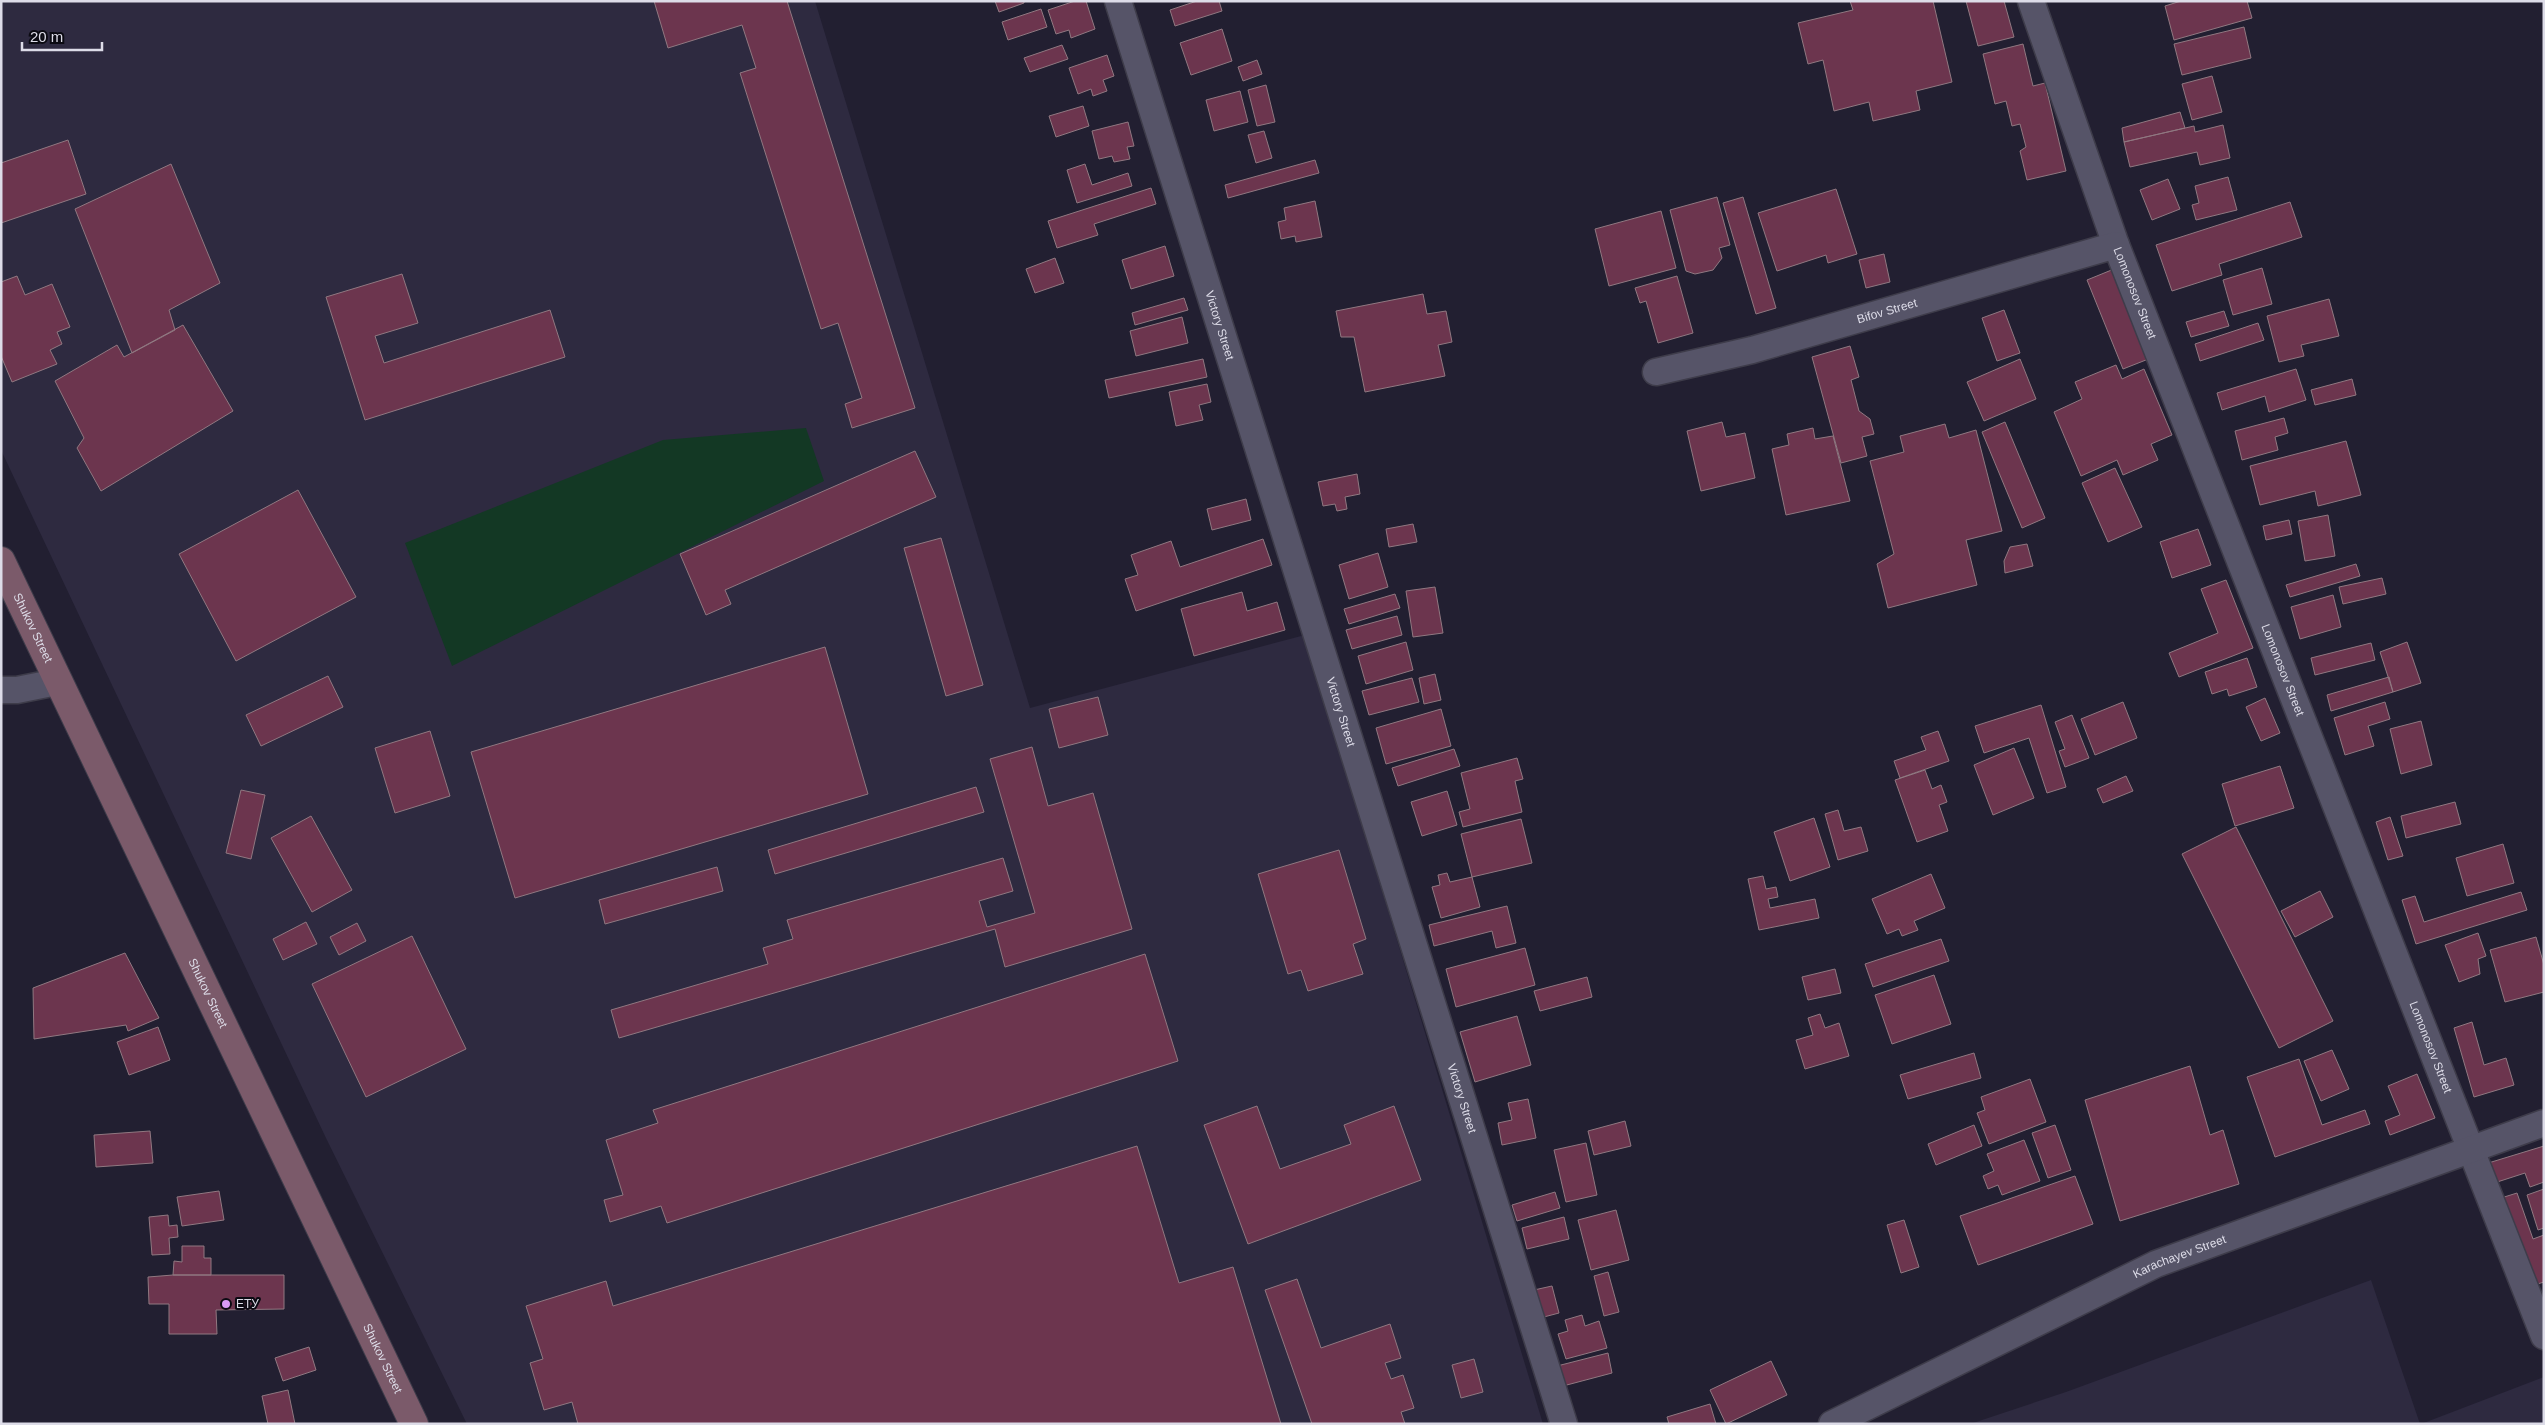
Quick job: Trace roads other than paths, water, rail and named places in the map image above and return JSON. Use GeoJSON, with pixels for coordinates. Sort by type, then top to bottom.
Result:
{"type":"FeatureCollection","features":[{"type":"Feature","properties":{"kind":"main road","name":"Shukov Street"},"geometry":{"type":"LineString","coordinates":[[1,561],[414,1424]]}},
{"type":"Feature","properties":{"kind":"street","name":"Victory Street"},"geometry":{"type":"LineString","coordinates":[[1118,1],[1564,1424]]}},
{"type":"Feature","properties":{"kind":"street","name":"Lomonosov Street"},"geometry":{"type":"LineString","coordinates":[[2031,1],[2116,245],[2469,1151],[2544,1336]]}},
{"type":"Feature","properties":{"kind":"street","name":"Bifov Street"},"geometry":{"type":"LineString","coordinates":[[1656,372],[1752,350],[2116,245]]}},
{"type":"Feature","properties":{"kind":"street"},"geometry":{"type":"LineString","coordinates":[[1,690],[17,690],[58,682]]}},
{"type":"Feature","properties":{"kind":"street","name":"Karachayev Street"},"geometry":{"type":"LineString","coordinates":[[1832,1424],[2156,1264],[2544,1123]]}},
{"type":"Feature","properties":{"kind":"place","name":"ЕТУ"},"geometry":{"type":"Point","coordinates":[226,1304]}}]}
